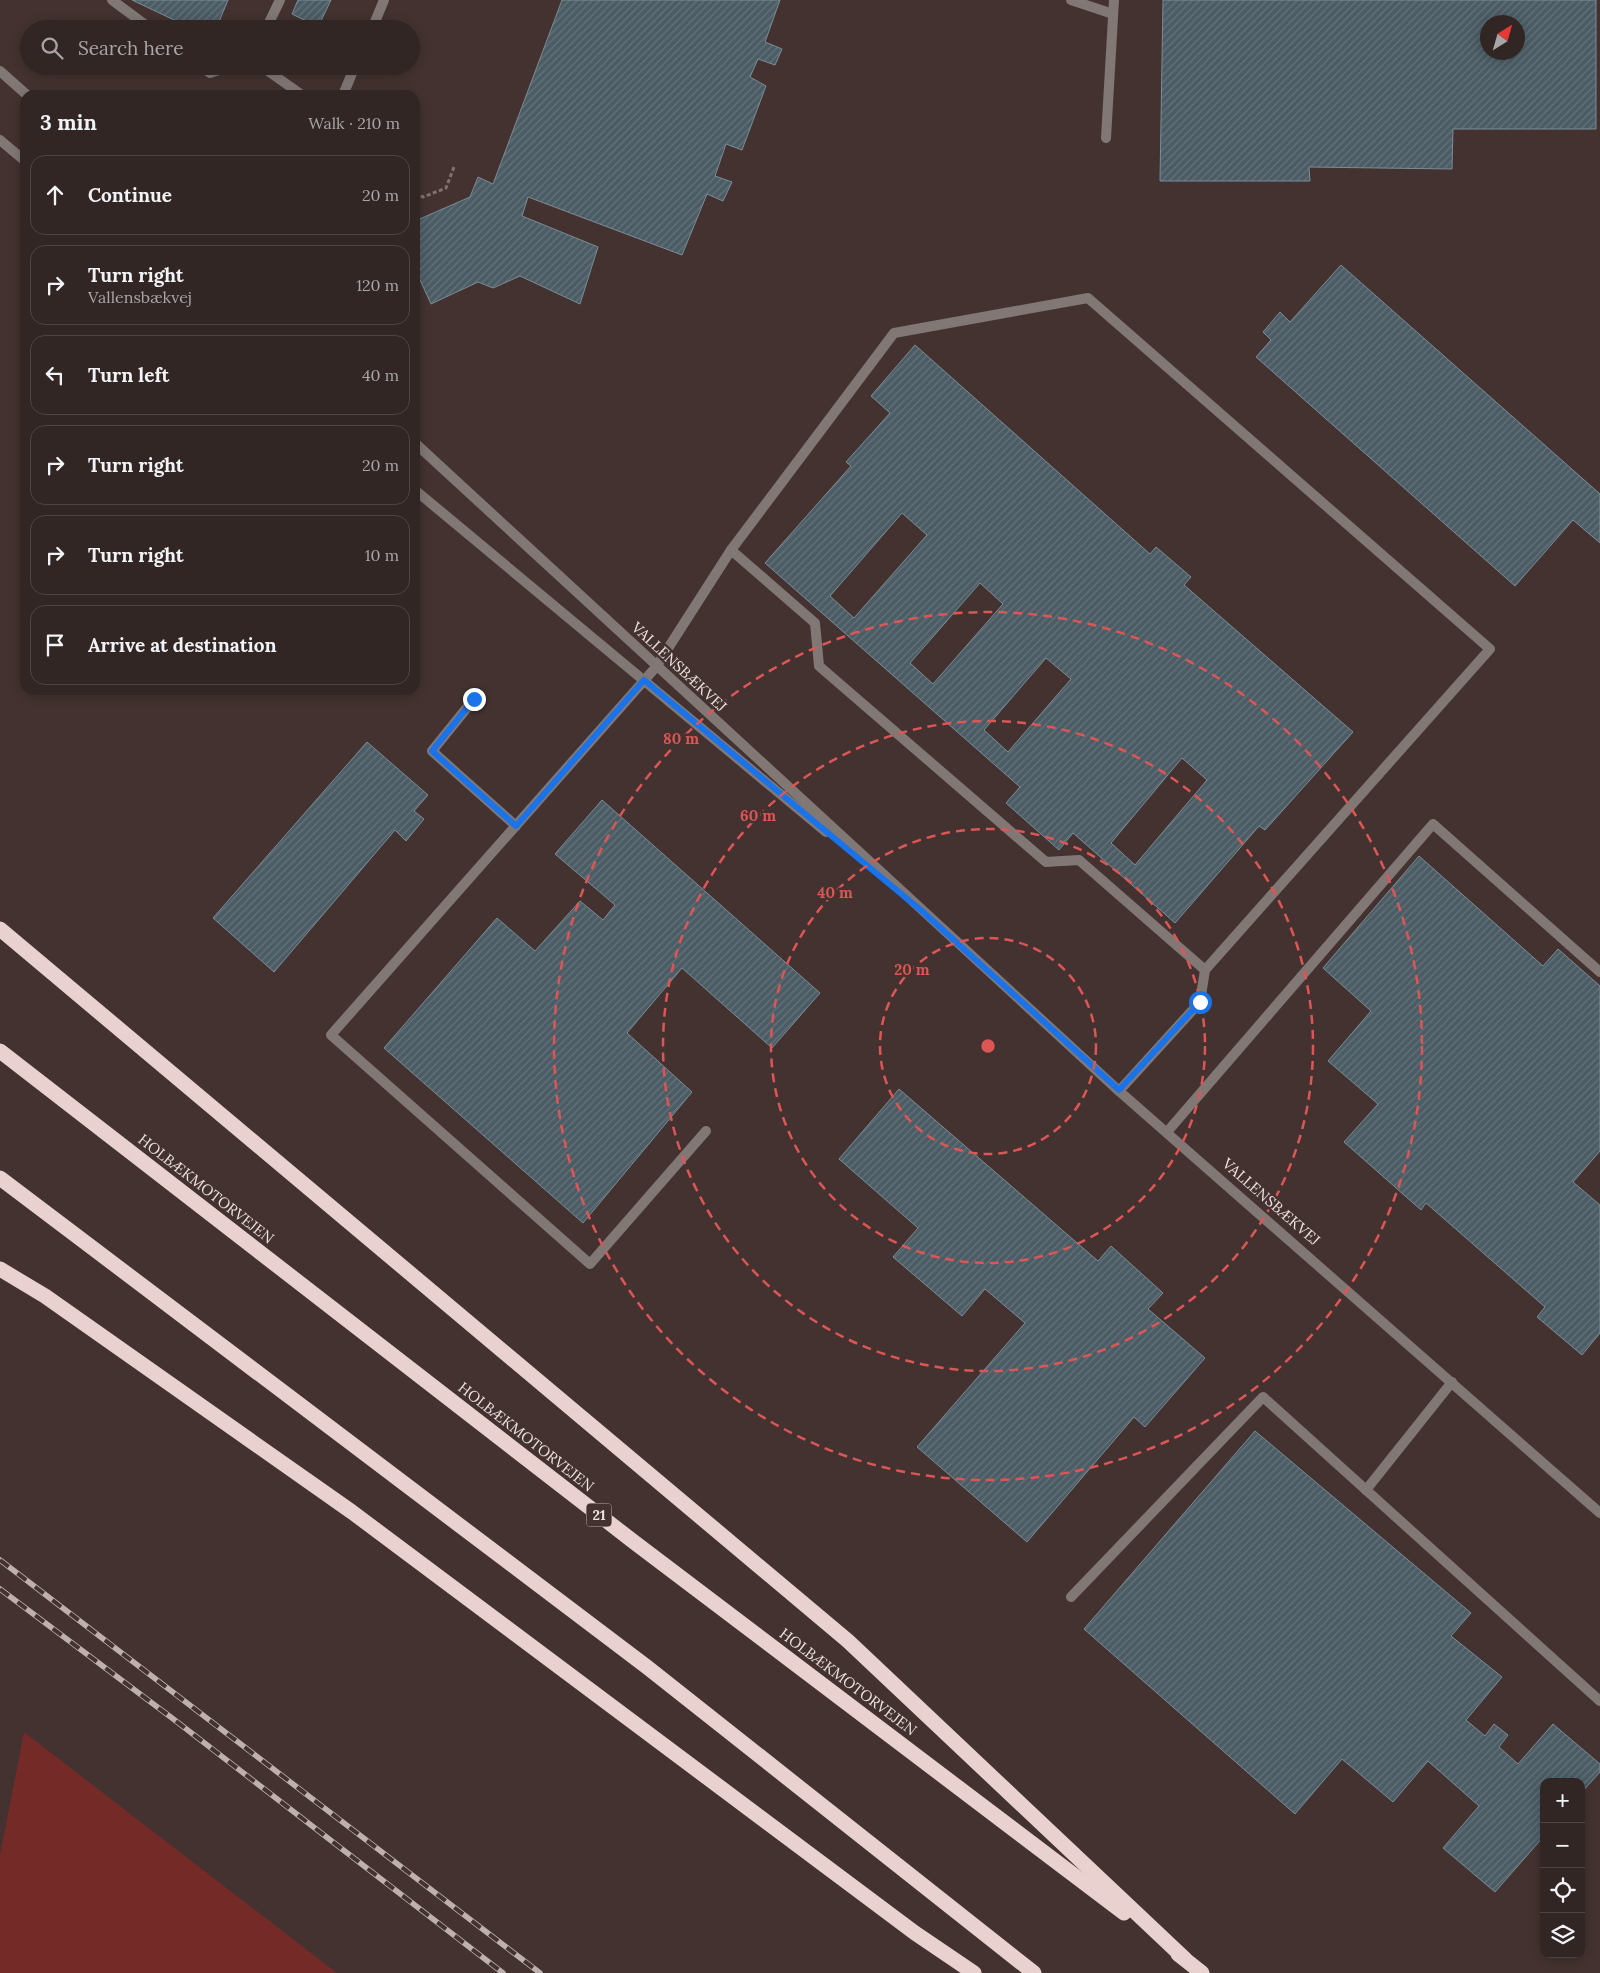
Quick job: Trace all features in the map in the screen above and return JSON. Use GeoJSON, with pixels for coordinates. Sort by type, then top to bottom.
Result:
{"type":"FeatureCollection","features":[{"type":"Feature","properties":{"kind":"highway"},"geometry":{"type":"LineString","coordinates":[[0,929],[848,1642],[1185,1959]]}},
{"type":"Feature","properties":{"kind":"highway","name":"HOLBÆKMOTORVEJEN"},"geometry":{"type":"LineString","coordinates":[[0,1051],[634,1542],[1202,1973]]}},
{"type":"Feature","properties":{"kind":"highway"},"geometry":{"type":"LineString","coordinates":[[0,1178],[647,1667],[1034,1973]]}},
{"type":"Feature","properties":{"kind":"highway"},"geometry":{"type":"LineString","coordinates":[[0,1269],[45,1296],[352,1512],[915,1933],[974,1973]]}},
{"type":"Feature","properties":{"kind":"street"},"geometry":{"type":"LineString","coordinates":[[112,0],[139,20]]}},
{"type":"Feature","properties":{"kind":"street"},"geometry":{"type":"LineString","coordinates":[[270,20],[280,0]]}},
{"type":"Feature","properties":{"kind":"street"},"geometry":{"type":"LineString","coordinates":[[376,20],[384,0]]}},
{"type":"Feature","properties":{"kind":"street"},"geometry":{"type":"LineString","coordinates":[[1071,0],[1113,14]]}},
{"type":"Feature","properties":{"kind":"street"},"geometry":{"type":"LineString","coordinates":[[1106,138],[1114,0]]}},
{"type":"Feature","properties":{"kind":"street"},"geometry":{"type":"LineString","coordinates":[[0,71],[21,90]]}},
{"type":"Feature","properties":{"kind":"street"},"geometry":{"type":"LineString","coordinates":[[274,75],[295,90]]}},
{"type":"Feature","properties":{"kind":"street"},"geometry":{"type":"LineString","coordinates":[[345,90],[351,75]]}},
{"type":"Feature","properties":{"kind":"street"},"geometry":{"type":"LineString","coordinates":[[0,140],[20,157]]}},
{"type":"Feature","properties":{"kind":"street"},"geometry":{"type":"LineString","coordinates":[[706,1131],[590,1264],[331,1035],[656,667],[731,550],[894,333],[1088,298],[1490,649],[1205,970],[1200,1002],[1119,1090]]}},
{"type":"Feature","properties":{"kind":"street","name":"VALLENSBÆKVEJ"},"geometry":{"type":"LineString","coordinates":[[420,449],[1119,1090],[1600,1513]]}},
{"type":"Feature","properties":{"kind":"street","name":"VALLENSBÆKVEJ"},"geometry":{"type":"LineString","coordinates":[[420,494],[923,912]]}},
{"type":"Feature","properties":{"kind":"street"},"geometry":{"type":"LineString","coordinates":[[731,550],[815,623],[819,666],[1046,862],[1079,860],[1205,970]]}},
{"type":"Feature","properties":{"kind":"street"},"geometry":{"type":"LineString","coordinates":[[474,699],[432,751],[516,826]]}},
{"type":"Feature","properties":{"kind":"street"},"geometry":{"type":"LineString","coordinates":[[1167,1132],[1433,824],[1600,972]]}},
{"type":"Feature","properties":{"kind":"street"},"geometry":{"type":"LineString","coordinates":[[1366,1490],[1452,1382]]}},
{"type":"Feature","properties":{"kind":"street"},"geometry":{"type":"LineString","coordinates":[[1071,1597],[1263,1396],[1600,1702]]}},
{"type":"Feature","properties":{"kind":"path"},"geometry":{"type":"LineString","coordinates":[[420,196],[422,197],[446,188],[454,167]]}},
{"type":"Feature","properties":{"kind":"shaded area"},"geometry":{"type":"Polygon","coordinates":[[[24,1732],[337,1973],[0,1973],[0,1855],[24,1732]]]}},
{"type":"Feature","properties":{"kind":"building"},"geometry":{"type":"Polygon","coordinates":[[[132,0],[228,0],[220,20],[174,20],[132,0]]]}},
{"type":"Feature","properties":{"kind":"building"},"geometry":{"type":"Polygon","coordinates":[[[298,0],[331,0],[321,20],[304,20],[292,14],[298,0]]]}},
{"type":"Feature","properties":{"kind":"building"},"geometry":{"type":"Polygon","coordinates":[[[562,0],[780,0],[765,42],[782,49],[775,65],[758,59],[750,77],[766,86],[742,150],[726,144],[715,176],[732,182],[723,201],[707,194],[682,255],[528,197],[522,216],[598,247],[580,304],[520,276],[493,288],[478,282],[431,304],[420,280],[420,219],[470,197],[478,177],[493,184],[562,0]]]}},
{"type":"Feature","properties":{"kind":"building"},"geometry":{"type":"Polygon","coordinates":[[[1163,0],[1596,0],[1596,129],[1453,129],[1452,169],[1309,167],[1310,181],[1160,181],[1163,0]]]}},
{"type":"Feature","properties":{"kind":"building"},"geometry":{"type":"Polygon","coordinates":[[[1341,265],[1600,494],[1600,543],[1573,520],[1515,586],[1256,357],[1271,340],[1263,332],[1280,312],[1290,322],[1341,265]]]}},
{"type":"Feature","properties":{"kind":"building"},"geometry":{"type":"Polygon","coordinates":[[[915,345],[1150,554],[1156,547],[1191,577],[1184,585],[1353,732],[1265,830],[1259,826],[1175,923],[1073,833],[1059,850],[1006,803],[1020,787],[765,563],[851,466],[846,462],[890,413],[871,396],[915,345]],[[902,513],[830,596],[854,618],[927,535],[902,513]],[[980,583],[910,663],[933,684],[1003,604],[980,583]],[[1046,658],[984,730],[1008,752],[1071,679],[1046,658]],[[1182,758],[1111,843],[1135,865],[1207,780],[1182,758]]]}},
{"type":"Feature","properties":{"kind":"building"},"geometry":{"type":"Polygon","coordinates":[[[367,742],[428,795],[414,811],[424,819],[406,841],[395,830],[274,972],[213,918],[367,742]]]}},
{"type":"Feature","properties":{"kind":"building"},"geometry":{"type":"Polygon","coordinates":[[[602,800],[820,993],[772,1048],[682,968],[627,1033],[692,1092],[583,1223],[384,1048],[497,918],[535,951],[580,901],[603,920],[615,905],[555,854],[602,800]]]}},
{"type":"Feature","properties":{"kind":"building"},"geometry":{"type":"Polygon","coordinates":[[[1419,856],[1543,966],[1558,949],[1600,986],[1600,1151],[1573,1182],[1600,1205],[1600,1333],[1582,1355],[1537,1317],[1545,1307],[1426,1203],[1421,1210],[1344,1142],[1378,1104],[1328,1061],[1371,1011],[1323,968],[1419,856]]]}},
{"type":"Feature","properties":{"kind":"building"},"geometry":{"type":"Polygon","coordinates":[[[899,1089],[1098,1261],[1111,1246],[1163,1293],[1148,1309],[1205,1358],[1145,1427],[1134,1417],[1027,1542],[917,1447],[1025,1323],[985,1289],[962,1316],[893,1257],[918,1228],[839,1159],[899,1089]]]}},
{"type":"Feature","properties":{"kind":"building"},"geometry":{"type":"Polygon","coordinates":[[[1255,1431],[1471,1613],[1451,1636],[1502,1677],[1466,1720],[1485,1736],[1494,1724],[1508,1735],[1499,1747],[1518,1764],[1553,1724],[1600,1764],[1600,1772],[1585,1789],[1585,1778],[1540,1778],[1540,1841],[1495,1892],[1443,1848],[1479,1806],[1428,1761],[1393,1802],[1342,1759],[1295,1814],[1084,1629],[1255,1431]]]}},
{"type":"Feature","properties":{"kind":"railway"},"geometry":{"type":"LineString","coordinates":[[0,1560],[540,1973]]}},
{"type":"Feature","properties":{"kind":"railway"},"geometry":{"type":"LineString","coordinates":[[0,1589],[172,1718],[503,1973]]}},
{"type":"Feature","properties":{"kind":"route"},"geometry":{"type":"LineString","coordinates":[[474,699],[432,751],[516,826],[644,680],[923,912],[1119,1090],[1200,1002]]}}]}
